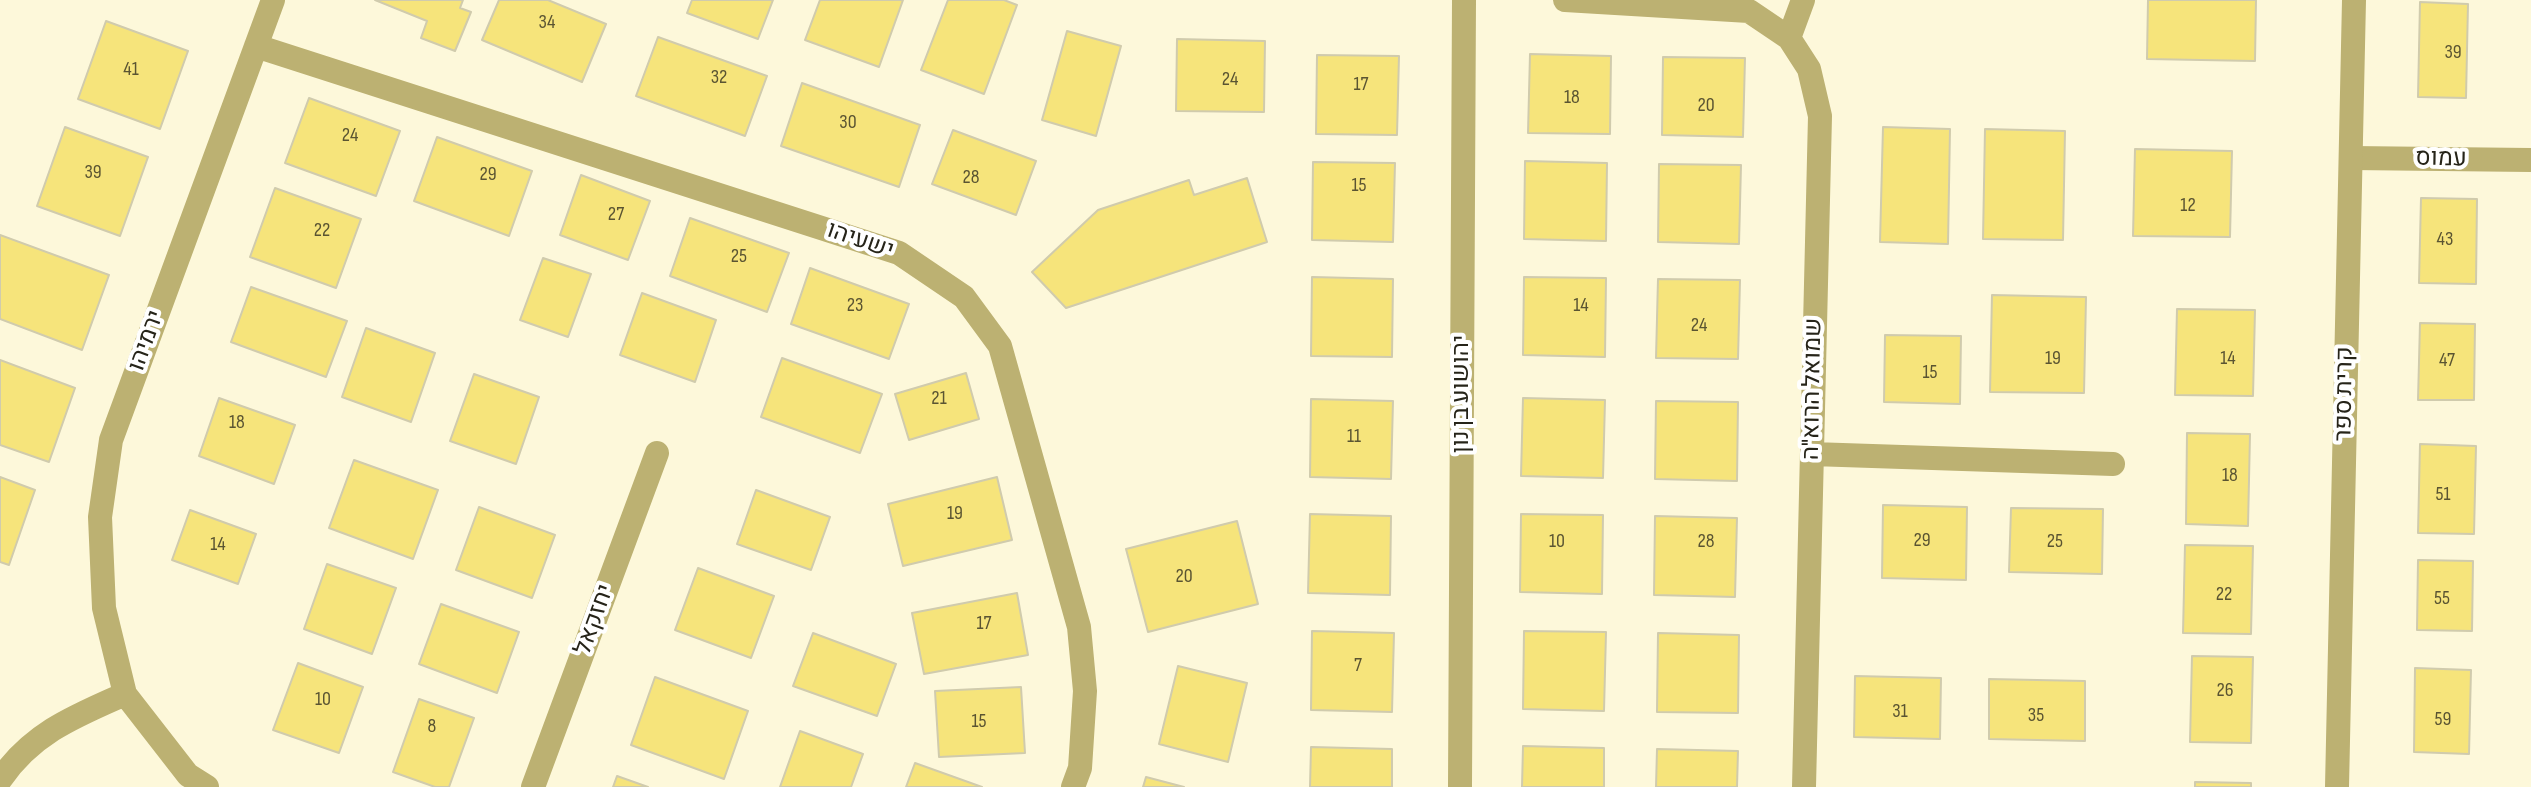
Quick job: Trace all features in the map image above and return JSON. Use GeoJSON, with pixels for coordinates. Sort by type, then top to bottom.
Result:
{"type":"FeatureCollection","features":[{"type":"Feature","properties":{"kind":"street","name":"ירמיהו"},"geometry":{"type":"LineString","coordinates":[[207,787],[188,775],[125,694],[104,608],[100,517],[111,440],[273,0]]}},
{"type":"Feature","properties":{"kind":"street","name":"יהושוע בן נון"},"geometry":{"type":"LineString","coordinates":[[1460,787],[1464,0]]}},
{"type":"Feature","properties":{"kind":"street"},"geometry":{"type":"LineString","coordinates":[[1565,0],[1749,11],[1789,38],[1803,0]]}},
{"type":"Feature","properties":{"kind":"street","name":"קרית ספר"},"geometry":{"type":"LineString","coordinates":[[2337,787],[2354,0]]}},
{"type":"Feature","properties":{"kind":"street","name":"שמואל הרוא\"ה"},"geometry":{"type":"LineString","coordinates":[[1789,38],[1809,69],[1820,116],[1804,787]]}},
{"type":"Feature","properties":{"kind":"street","name":"ישעיהו"},"geometry":{"type":"LineString","coordinates":[[256,46],[899,253],[964,297],[1000,346],[1079,627],[1085,691],[1080,768],[1073,787]]}},
{"type":"Feature","properties":{"kind":"street","name":"עמוס"},"geometry":{"type":"LineString","coordinates":[[2351,158],[2531,160]]}},
{"type":"Feature","properties":{"kind":"street","name":"יחזקאל"},"geometry":{"type":"LineString","coordinates":[[533,787],[657,453]]}},
{"type":"Feature","properties":{"kind":"street"},"geometry":{"type":"LineString","coordinates":[[1812,454],[2113,464]]}},
{"type":"Feature","properties":{"kind":"street"},"geometry":{"type":"LineString","coordinates":[[0,780],[16,756],[62,722],[125,694]]}},
{"type":"Feature","properties":{"kind":"building"},"geometry":{"type":"Polygon","coordinates":[[[375,0],[463,0],[460,8],[471,12],[455,51],[421,38],[427,21],[375,0]]]}},
{"type":"Feature","properties":{"kind":"building"},"geometry":{"type":"Polygon","coordinates":[[[499,0],[548,0],[606,24],[582,82],[482,40],[499,0]]]}},
{"type":"Feature","properties":{"kind":"building"},"geometry":{"type":"Polygon","coordinates":[[[692,0],[773,0],[758,39],[687,13],[692,0]]]}},
{"type":"Feature","properties":{"kind":"building"},"geometry":{"type":"Polygon","coordinates":[[[820,0],[903,0],[879,67],[805,40],[820,0]]]}},
{"type":"Feature","properties":{"kind":"building"},"geometry":{"type":"Polygon","coordinates":[[[948,0],[1004,0],[1017,5],[984,94],[921,70],[948,0]]]}},
{"type":"Feature","properties":{"kind":"building"},"geometry":{"type":"Polygon","coordinates":[[[2148,0],[2256,0],[2255,61],[2147,59],[2148,0]]]}},
{"type":"Feature","properties":{"kind":"building"},"geometry":{"type":"Polygon","coordinates":[[[2420,2],[2468,4],[2466,98],[2418,97],[2420,2]]]}},
{"type":"Feature","properties":{"kind":"building"},"geometry":{"type":"Polygon","coordinates":[[[106,21],[188,51],[160,129],[78,99],[106,21]]]}},
{"type":"Feature","properties":{"kind":"building"},"geometry":{"type":"Polygon","coordinates":[[[1067,31],[1121,46],[1096,136],[1042,120],[1067,31]]]}},
{"type":"Feature","properties":{"kind":"building"},"geometry":{"type":"Polygon","coordinates":[[[658,37],[767,76],[745,136],[636,96],[658,37]]]}},
{"type":"Feature","properties":{"kind":"building"},"geometry":{"type":"Polygon","coordinates":[[[1177,39],[1265,41],[1264,112],[1176,111],[1177,39]]]}},
{"type":"Feature","properties":{"kind":"building"},"geometry":{"type":"Polygon","coordinates":[[[1530,54],[1611,56],[1610,134],[1528,133],[1530,54]]]}},
{"type":"Feature","properties":{"kind":"building"},"geometry":{"type":"Polygon","coordinates":[[[1317,55],[1399,56],[1397,135],[1316,134],[1317,55]]]}},
{"type":"Feature","properties":{"kind":"building"},"geometry":{"type":"Polygon","coordinates":[[[1663,57],[1745,58],[1743,137],[1662,135],[1663,57]]]}},
{"type":"Feature","properties":{"kind":"building"},"geometry":{"type":"Polygon","coordinates":[[[802,83],[920,125],[899,187],[781,146],[802,83]]]}},
{"type":"Feature","properties":{"kind":"building"},"geometry":{"type":"Polygon","coordinates":[[[309,98],[400,131],[376,196],[285,163],[309,98]]]}},
{"type":"Feature","properties":{"kind":"building"},"geometry":{"type":"Polygon","coordinates":[[[65,127],[148,157],[120,236],[37,206],[65,127]]]}},
{"type":"Feature","properties":{"kind":"building"},"geometry":{"type":"Polygon","coordinates":[[[1883,127],[1950,129],[1948,244],[1880,242],[1883,127]]]}},
{"type":"Feature","properties":{"kind":"building"},"geometry":{"type":"Polygon","coordinates":[[[1985,129],[2065,131],[2063,240],[1983,239],[1985,129]]]}},
{"type":"Feature","properties":{"kind":"building"},"geometry":{"type":"Polygon","coordinates":[[[953,130],[1036,161],[1016,215],[932,184],[953,130]]]}},
{"type":"Feature","properties":{"kind":"building"},"geometry":{"type":"Polygon","coordinates":[[[437,137],[532,171],[509,236],[414,201],[437,137]]]}},
{"type":"Feature","properties":{"kind":"building"},"geometry":{"type":"Polygon","coordinates":[[[2135,149],[2232,151],[2230,237],[2133,236],[2135,149]]]}},
{"type":"Feature","properties":{"kind":"building"},"geometry":{"type":"Polygon","coordinates":[[[1525,161],[1607,163],[1606,241],[1524,239],[1525,161]]]}},
{"type":"Feature","properties":{"kind":"building"},"geometry":{"type":"Polygon","coordinates":[[[1313,162],[1395,163],[1393,242],[1312,240],[1313,162]]]}},
{"type":"Feature","properties":{"kind":"building"},"geometry":{"type":"Polygon","coordinates":[[[1659,164],[1741,165],[1739,244],[1658,242],[1659,164]]]}},
{"type":"Feature","properties":{"kind":"building"},"geometry":{"type":"Polygon","coordinates":[[[581,175],[650,201],[628,260],[560,235],[581,175]]]}},
{"type":"Feature","properties":{"kind":"building"},"geometry":{"type":"Polygon","coordinates":[[[1247,178],[1267,242],[1066,308],[1032,272],[1098,210],[1189,180],[1194,195],[1247,178]]]}},
{"type":"Feature","properties":{"kind":"building"},"geometry":{"type":"Polygon","coordinates":[[[275,188],[361,219],[336,288],[250,257],[275,188]]]}},
{"type":"Feature","properties":{"kind":"building"},"geometry":{"type":"Polygon","coordinates":[[[2421,198],[2477,199],[2476,284],[2419,283],[2421,198]]]}},
{"type":"Feature","properties":{"kind":"building"},"geometry":{"type":"Polygon","coordinates":[[[690,218],[789,253],[767,312],[670,276],[690,218]]]}},
{"type":"Feature","properties":{"kind":"building"},"geometry":{"type":"Polygon","coordinates":[[[0,235],[109,275],[82,350],[0,319],[0,235]]]}},
{"type":"Feature","properties":{"kind":"building"},"geometry":{"type":"Polygon","coordinates":[[[543,258],[591,274],[568,337],[520,320],[543,258]]]}},
{"type":"Feature","properties":{"kind":"building"},"geometry":{"type":"Polygon","coordinates":[[[810,268],[909,304],[889,359],[791,324],[810,268]]]}},
{"type":"Feature","properties":{"kind":"building"},"geometry":{"type":"Polygon","coordinates":[[[1312,277],[1393,279],[1392,357],[1311,356],[1312,277]]]}},
{"type":"Feature","properties":{"kind":"building"},"geometry":{"type":"Polygon","coordinates":[[[1524,277],[1606,278],[1605,357],[1523,355],[1524,277]]]}},
{"type":"Feature","properties":{"kind":"building"},"geometry":{"type":"Polygon","coordinates":[[[1658,279],[1740,280],[1738,359],[1656,358],[1658,279]]]}},
{"type":"Feature","properties":{"kind":"building"},"geometry":{"type":"Polygon","coordinates":[[[251,287],[347,321],[326,377],[231,342],[251,287]]]}},
{"type":"Feature","properties":{"kind":"building"},"geometry":{"type":"Polygon","coordinates":[[[642,293],[716,320],[695,382],[620,355],[642,293]]]}},
{"type":"Feature","properties":{"kind":"building"},"geometry":{"type":"Polygon","coordinates":[[[1992,295],[2086,297],[2084,393],[1990,392],[1992,295]]]}},
{"type":"Feature","properties":{"kind":"building"},"geometry":{"type":"Polygon","coordinates":[[[2177,309],[2255,310],[2253,396],[2175,395],[2177,309]]]}},
{"type":"Feature","properties":{"kind":"building"},"geometry":{"type":"Polygon","coordinates":[[[2420,323],[2475,324],[2474,400],[2418,400],[2420,323]]]}},
{"type":"Feature","properties":{"kind":"building"},"geometry":{"type":"Polygon","coordinates":[[[366,328],[435,353],[411,422],[342,397],[366,328]]]}},
{"type":"Feature","properties":{"kind":"building"},"geometry":{"type":"Polygon","coordinates":[[[1885,335],[1961,336],[1960,404],[1884,402],[1885,335]]]}},
{"type":"Feature","properties":{"kind":"building"},"geometry":{"type":"Polygon","coordinates":[[[782,358],[882,394],[860,453],[761,417],[782,358]]]}},
{"type":"Feature","properties":{"kind":"building"},"geometry":{"type":"Polygon","coordinates":[[[0,360],[75,388],[49,462],[0,445],[0,360]]]}},
{"type":"Feature","properties":{"kind":"building"},"geometry":{"type":"Polygon","coordinates":[[[966,373],[979,419],[909,440],[895,394],[966,373]]]}},
{"type":"Feature","properties":{"kind":"building"},"geometry":{"type":"Polygon","coordinates":[[[474,374],[539,397],[516,464],[450,441],[474,374]]]}},
{"type":"Feature","properties":{"kind":"building"},"geometry":{"type":"Polygon","coordinates":[[[219,398],[295,425],[274,484],[199,456],[219,398]]]}},
{"type":"Feature","properties":{"kind":"building"},"geometry":{"type":"Polygon","coordinates":[[[1523,398],[1605,400],[1603,478],[1521,476],[1523,398]]]}},
{"type":"Feature","properties":{"kind":"building"},"geometry":{"type":"Polygon","coordinates":[[[1311,399],[1393,401],[1391,479],[1310,477],[1311,399]]]}},
{"type":"Feature","properties":{"kind":"building"},"geometry":{"type":"Polygon","coordinates":[[[1656,401],[1738,402],[1737,481],[1655,479],[1656,401]]]}},
{"type":"Feature","properties":{"kind":"building"},"geometry":{"type":"Polygon","coordinates":[[[2187,433],[2250,434],[2248,526],[2186,524],[2187,433]]]}},
{"type":"Feature","properties":{"kind":"building"},"geometry":{"type":"Polygon","coordinates":[[[2420,444],[2476,446],[2474,534],[2418,533],[2420,444]]]}},
{"type":"Feature","properties":{"kind":"building"},"geometry":{"type":"Polygon","coordinates":[[[354,460],[438,490],[413,559],[329,528],[354,460]]]}},
{"type":"Feature","properties":{"kind":"building"},"geometry":{"type":"Polygon","coordinates":[[[0,477],[35,490],[9,565],[0,562],[0,477]]]}},
{"type":"Feature","properties":{"kind":"building"},"geometry":{"type":"Polygon","coordinates":[[[997,477],[1012,540],[903,566],[888,504],[997,477]]]}},
{"type":"Feature","properties":{"kind":"building"},"geometry":{"type":"Polygon","coordinates":[[[756,490],[830,517],[811,570],[737,544],[756,490]]]}},
{"type":"Feature","properties":{"kind":"building"},"geometry":{"type":"Polygon","coordinates":[[[1883,505],[1967,507],[1966,580],[1882,578],[1883,505]]]}},
{"type":"Feature","properties":{"kind":"building"},"geometry":{"type":"Polygon","coordinates":[[[479,507],[555,535],[532,598],[456,570],[479,507]]]}},
{"type":"Feature","properties":{"kind":"building"},"geometry":{"type":"Polygon","coordinates":[[[2011,508],[2103,509],[2102,574],[2009,572],[2011,508]]]}},
{"type":"Feature","properties":{"kind":"building"},"geometry":{"type":"Polygon","coordinates":[[[190,510],[256,534],[238,584],[172,560],[190,510]]]}},
{"type":"Feature","properties":{"kind":"building"},"geometry":{"type":"Polygon","coordinates":[[[1310,514],[1391,516],[1390,595],[1308,593],[1310,514]]]}},
{"type":"Feature","properties":{"kind":"building"},"geometry":{"type":"Polygon","coordinates":[[[1521,514],[1603,515],[1602,594],[1520,592],[1521,514]]]}},
{"type":"Feature","properties":{"kind":"building"},"geometry":{"type":"Polygon","coordinates":[[[1655,516],[1737,518],[1735,597],[1654,595],[1655,516]]]}},
{"type":"Feature","properties":{"kind":"building"},"geometry":{"type":"Polygon","coordinates":[[[1237,521],[1258,604],[1148,632],[1126,549],[1237,521]]]}},
{"type":"Feature","properties":{"kind":"building"},"geometry":{"type":"Polygon","coordinates":[[[2185,545],[2253,546],[2251,634],[2183,633],[2185,545]]]}},
{"type":"Feature","properties":{"kind":"building"},"geometry":{"type":"Polygon","coordinates":[[[2418,560],[2473,561],[2472,631],[2417,630],[2418,560]]]}},
{"type":"Feature","properties":{"kind":"building"},"geometry":{"type":"Polygon","coordinates":[[[327,564],[396,588],[372,654],[304,629],[327,564]]]}},
{"type":"Feature","properties":{"kind":"building"},"geometry":{"type":"Polygon","coordinates":[[[698,568],[774,596],[751,658],[675,630],[698,568]]]}},
{"type":"Feature","properties":{"kind":"building"},"geometry":{"type":"Polygon","coordinates":[[[1017,593],[1028,655],[924,674],[912,613],[1017,593]]]}},
{"type":"Feature","properties":{"kind":"building"},"geometry":{"type":"Polygon","coordinates":[[[441,604],[519,632],[497,693],[419,664],[441,604]]]}},
{"type":"Feature","properties":{"kind":"building"},"geometry":{"type":"Polygon","coordinates":[[[1312,631],[1394,633],[1392,712],[1311,710],[1312,631]]]}},
{"type":"Feature","properties":{"kind":"building"},"geometry":{"type":"Polygon","coordinates":[[[1524,631],[1606,632],[1604,711],[1523,709],[1524,631]]]}},
{"type":"Feature","properties":{"kind":"building"},"geometry":{"type":"Polygon","coordinates":[[[813,633],[896,664],[877,716],[793,686],[813,633]]]}},
{"type":"Feature","properties":{"kind":"building"},"geometry":{"type":"Polygon","coordinates":[[[1658,633],[1739,635],[1738,713],[1657,712],[1658,633]]]}},
{"type":"Feature","properties":{"kind":"building"},"geometry":{"type":"Polygon","coordinates":[[[2192,656],[2253,657],[2251,743],[2190,742],[2192,656]]]}},
{"type":"Feature","properties":{"kind":"building"},"geometry":{"type":"Polygon","coordinates":[[[298,663],[363,687],[339,753],[273,730],[298,663]]]}},
{"type":"Feature","properties":{"kind":"building"},"geometry":{"type":"Polygon","coordinates":[[[1178,666],[1247,683],[1228,762],[1159,744],[1178,666]]]}},
{"type":"Feature","properties":{"kind":"building"},"geometry":{"type":"Polygon","coordinates":[[[2415,668],[2471,670],[2469,754],[2414,752],[2415,668]]]}},
{"type":"Feature","properties":{"kind":"building"},"geometry":{"type":"Polygon","coordinates":[[[1855,676],[1941,678],[1940,739],[1854,737],[1855,676]]]}},
{"type":"Feature","properties":{"kind":"building"},"geometry":{"type":"Polygon","coordinates":[[[655,677],[748,711],[724,779],[631,745],[655,677]]]}},
{"type":"Feature","properties":{"kind":"building"},"geometry":{"type":"Polygon","coordinates":[[[1989,679],[2085,681],[2085,741],[1989,739],[1989,679]]]}},
{"type":"Feature","properties":{"kind":"building"},"geometry":{"type":"Polygon","coordinates":[[[1021,687],[1025,753],[939,757],[935,691],[1021,687]]]}},
{"type":"Feature","properties":{"kind":"building"},"geometry":{"type":"Polygon","coordinates":[[[419,699],[474,718],[449,787],[435,787],[393,772],[419,699]]]}},
{"type":"Feature","properties":{"kind":"building"},"geometry":{"type":"Polygon","coordinates":[[[800,731],[863,754],[851,787],[780,787],[800,731]]]}},
{"type":"Feature","properties":{"kind":"building"},"geometry":{"type":"Polygon","coordinates":[[[1523,746],[1604,748],[1604,787],[1522,787],[1523,746]]]}},
{"type":"Feature","properties":{"kind":"building"},"geometry":{"type":"Polygon","coordinates":[[[1311,747],[1392,749],[1392,787],[1310,787],[1311,747]]]}},
{"type":"Feature","properties":{"kind":"building"},"geometry":{"type":"Polygon","coordinates":[[[1657,749],[1738,751],[1737,787],[1656,787],[1657,749]]]}},
{"type":"Feature","properties":{"kind":"building"},"geometry":{"type":"Polygon","coordinates":[[[915,763],[982,787],[906,787],[915,763]]]}},
{"type":"Feature","properties":{"kind":"building"},"geometry":{"type":"Polygon","coordinates":[[[617,776],[648,787],[613,787],[617,776]]]}},
{"type":"Feature","properties":{"kind":"building"},"geometry":{"type":"Polygon","coordinates":[[[1146,777],[1184,787],[1143,787],[1146,777]]]}},
{"type":"Feature","properties":{"kind":"building"},"geometry":{"type":"Polygon","coordinates":[[[2195,782],[2251,783],[2251,787],[2195,787],[2195,782]]]}}]}
